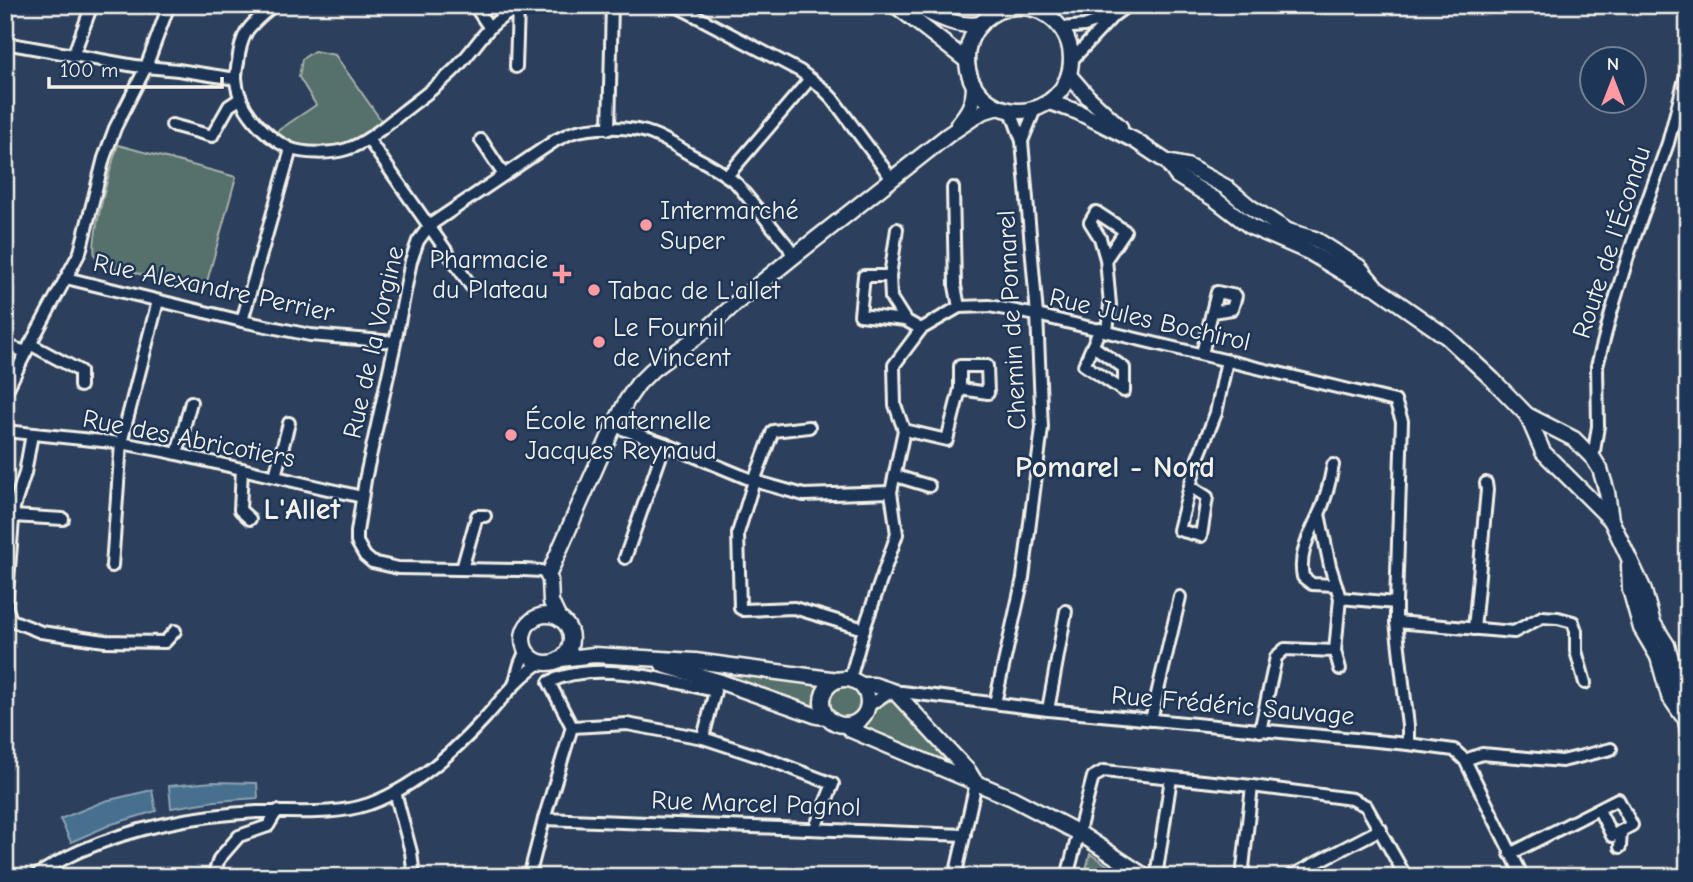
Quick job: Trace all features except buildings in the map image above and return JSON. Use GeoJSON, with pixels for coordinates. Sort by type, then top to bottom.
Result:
{"type":"FeatureCollection","features":[{"type":"Feature","properties":{"kind":"street"},"geometry":{"type":"LineString","coordinates":[[73,56],[92,5]]}},
{"type":"Feature","properties":{"kind":"street"},"geometry":{"type":"LineString","coordinates":[[5,394],[80,252],[104,158],[146,67],[169,5]]}},
{"type":"Feature","properties":{"kind":"street"},"geometry":{"type":"LineString","coordinates":[[274,5],[260,16],[246,33],[238,55],[236,79],[241,98],[252,117],[270,136],[291,149],[332,152],[345,150],[368,139],[441,82],[459,65],[489,27],[502,16],[523,7],[516,67]]}},
{"type":"Feature","properties":{"kind":"street"},"geometry":{"type":"LineString","coordinates":[[474,5],[489,27]]}},
{"type":"Feature","properties":{"kind":"street"},"geometry":{"type":"LineString","coordinates":[[609,129],[612,5]]}},
{"type":"Feature","properties":{"kind":"street"},"geometry":{"type":"LineString","coordinates":[[664,5],[678,7],[800,71],[832,98],[892,179]]}},
{"type":"Feature","properties":{"kind":"street"},"geometry":{"type":"LineString","coordinates":[[895,5],[967,61]]}},
{"type":"Feature","properties":{"kind":"street"},"geometry":{"type":"LineString","coordinates":[[594,656],[576,644],[568,626],[558,617],[551,602],[548,576],[614,426],[638,384],[652,370],[948,135],[982,113],[1004,109],[1035,109],[1058,94],[1069,75],[1072,60],[1067,38],[1051,18],[1039,11],[1025,6],[1013,8],[989,15],[970,26],[958,24],[914,5]]}},
{"type":"Feature","properties":{"kind":"street"},"geometry":{"type":"LineString","coordinates":[[1072,60],[1113,16],[1128,5]]}},
{"type":"Feature","properties":{"kind":"street"},"geometry":{"type":"LineString","coordinates":[[989,15],[971,41],[968,69],[974,85],[988,101],[1004,109]]}},
{"type":"Feature","properties":{"kind":"street"},"geometry":{"type":"LineString","coordinates":[[1061,28],[1084,26],[1113,16]]}},
{"type":"Feature","properties":{"kind":"street"},"geometry":{"type":"LineString","coordinates":[[5,43],[73,56],[236,79]]}},
{"type":"Feature","properties":{"kind":"street","name":"Route de l'Écondu"},"geometry":{"type":"LineString","coordinates":[[1592,458],[1598,426],[1597,366],[1629,253],[1665,153],[1688,67]]}},
{"type":"Feature","properties":{"kind":"street"},"geometry":{"type":"LineString","coordinates":[[1069,75],[1087,97],[1134,140]]}},
{"type":"Feature","properties":{"kind":"street"},"geometry":{"type":"LineString","coordinates":[[727,176],[810,79]]}},
{"type":"Feature","properties":{"kind":"street"},"geometry":{"type":"LineString","coordinates":[[948,135],[968,112],[973,101],[974,85]]}},
{"type":"Feature","properties":{"kind":"street"},"geometry":{"type":"LineString","coordinates":[[172,125],[212,136],[229,106],[241,98]]}},
{"type":"Feature","properties":{"kind":"street"},"geometry":{"type":"LineString","coordinates":[[1049,102],[1077,112],[1134,140],[1167,162],[1177,176],[1216,200],[1251,227],[1309,252],[1354,279],[1377,288],[1447,337],[1527,415],[1574,439],[1600,470],[1607,492],[1611,520],[1629,560],[1630,589],[1641,628],[1658,657],[1670,696],[1686,726]]}},
{"type":"Feature","properties":{"kind":"street","name":"Chemin de Pomarel"},"geometry":{"type":"LineString","coordinates":[[995,703],[1023,578],[1042,428],[1037,315],[1022,141],[1004,109]]}},
{"type":"Feature","properties":{"kind":"street","name":"Chemin de Pomarel"},"geometry":{"type":"LineString","coordinates":[[1022,141],[1035,109]]}},
{"type":"Feature","properties":{"kind":"street","name":"Rue de la Vorgine"},"geometry":{"type":"LineString","coordinates":[[548,576],[541,571],[523,570],[398,568],[372,562],[357,542],[362,497],[411,261],[418,241],[430,225],[556,140],[573,132],[631,130],[650,133],[727,176],[737,184],[788,246],[793,257]]}},
{"type":"Feature","properties":{"kind":"street"},"geometry":{"type":"LineString","coordinates":[[368,139],[471,286]]}},
{"type":"Feature","properties":{"kind":"street"},"geometry":{"type":"LineString","coordinates":[[481,140],[504,175]]}},
{"type":"Feature","properties":{"kind":"street"},"geometry":{"type":"LineString","coordinates":[[242,321],[291,149]]}},
{"type":"Feature","properties":{"kind":"street"},"geometry":{"type":"LineString","coordinates":[[953,188],[955,286],[959,307]]}},
{"type":"Feature","properties":{"kind":"street"},"geometry":{"type":"LineString","coordinates":[[897,229],[890,276],[891,298],[905,320]]}},
{"type":"Feature","properties":{"kind":"street"},"geometry":{"type":"LineString","coordinates":[[1093,346],[1103,330],[1110,305],[1106,258]]}},
{"type":"Feature","properties":{"kind":"street"},"geometry":{"type":"LineString","coordinates":[[890,276],[864,276],[860,315],[905,320],[921,329]]}},
{"type":"Feature","properties":{"kind":"street","name":"Rue Alexandre Perrier"},"geometry":{"type":"LineString","coordinates":[[66,278],[310,335],[395,342]]}},
{"type":"Feature","properties":{"kind":"street"},"geometry":{"type":"LineString","coordinates":[[112,566],[121,443],[158,301]]}},
{"type":"Feature","properties":{"kind":"street","name":"Rue Jules Bochirol"},"geometry":{"type":"LineString","coordinates":[[850,681],[864,629],[897,534],[891,492],[904,430],[895,405],[894,365],[921,329],[959,307],[989,306],[1103,330],[1395,401],[1402,421],[1396,622],[1408,744]]}},
{"type":"Feature","properties":{"kind":"street"},"geometry":{"type":"LineString","coordinates":[[1202,354],[1212,312]]}},
{"type":"Feature","properties":{"kind":"street"},"geometry":{"type":"LineString","coordinates":[[5,345],[28,348],[80,372],[80,386]]}},
{"type":"Feature","properties":{"kind":"street"},"geometry":{"type":"LineString","coordinates":[[1190,486],[1216,413],[1227,360]]}},
{"type":"Feature","properties":{"kind":"street"},"geometry":{"type":"LineString","coordinates":[[904,430],[947,440],[960,389]]}},
{"type":"Feature","properties":{"kind":"street"},"geometry":{"type":"LineString","coordinates":[[177,454],[191,402]]}},
{"type":"Feature","properties":{"kind":"street"},"geometry":{"type":"LineString","coordinates":[[1527,415],[1544,452],[1611,520]]}},
{"type":"Feature","properties":{"kind":"street"},"geometry":{"type":"LineString","coordinates":[[275,476],[289,423]]}},
{"type":"Feature","properties":{"kind":"street"},"geometry":{"type":"LineString","coordinates":[[614,426],[754,481],[804,495],[891,492]]}},
{"type":"Feature","properties":{"kind":"street"},"geometry":{"type":"LineString","coordinates":[[1537,437],[1548,426]]}},
{"type":"Feature","properties":{"kind":"street"},"geometry":{"type":"LineString","coordinates":[[809,427],[773,431],[738,533],[740,608],[794,608],[864,629]]}},
{"type":"Feature","properties":{"kind":"street","name":"Rue des Abricotiers"},"geometry":{"type":"LineString","coordinates":[[5,431],[121,443],[362,497]]}},
{"type":"Feature","properties":{"kind":"street"},"geometry":{"type":"LineString","coordinates":[[32,434],[25,473],[14,506],[6,606],[8,623],[41,632],[106,641],[166,642],[176,631]]}},
{"type":"Feature","properties":{"kind":"street"},"geometry":{"type":"LineString","coordinates":[[1574,439],[1596,434]]}},
{"type":"Feature","properties":{"kind":"street"},"geometry":{"type":"LineString","coordinates":[[625,558],[665,444]]}},
{"type":"Feature","properties":{"kind":"street"},"geometry":{"type":"LineString","coordinates":[[1333,466],[1328,490],[1308,536],[1301,568],[1303,577],[1312,584],[1336,585]]}},
{"type":"Feature","properties":{"kind":"street"},"geometry":{"type":"LineString","coordinates":[[242,469],[240,510],[250,519]]}},
{"type":"Feature","properties":{"kind":"street"},"geometry":{"type":"LineString","coordinates":[[896,476],[929,486]]}},
{"type":"Feature","properties":{"kind":"street"},"geometry":{"type":"LineString","coordinates":[[1474,629],[1486,483]]}},
{"type":"Feature","properties":{"kind":"street"},"geometry":{"type":"LineString","coordinates":[[1592,500],[1607,492]]}},
{"type":"Feature","properties":{"kind":"street"},"geometry":{"type":"LineString","coordinates":[[1319,514],[1340,598],[1335,651],[1340,669]]}},
{"type":"Feature","properties":{"kind":"street"},"geometry":{"type":"LineString","coordinates":[[13,516],[63,519]]}},
{"type":"Feature","properties":{"kind":"street"},"geometry":{"type":"LineString","coordinates":[[462,569],[477,516],[485,516]]}},
{"type":"Feature","properties":{"kind":"street"},"geometry":{"type":"LineString","coordinates":[[537,617],[550,594]]}},
{"type":"Feature","properties":{"kind":"street"},"geometry":{"type":"LineString","coordinates":[[1151,720],[1180,597]]}},
{"type":"Feature","properties":{"kind":"street"},"geometry":{"type":"LineString","coordinates":[[1340,598],[1396,603]]}},
{"type":"Feature","properties":{"kind":"street"},"geometry":{"type":"LineString","coordinates":[[1048,710],[1066,611]]}},
{"type":"Feature","properties":{"kind":"street"},"geometry":{"type":"LineString","coordinates":[[558,617],[537,617],[531,621],[523,635],[523,643],[529,656],[540,663],[594,656],[725,664],[850,681],[895,692],[976,783],[955,877]]}},
{"type":"Feature","properties":{"kind":"street"},"geometry":{"type":"LineString","coordinates":[[1396,622],[1514,632],[1542,617],[1573,622],[1576,651],[1585,683]]}},
{"type":"Feature","properties":{"kind":"street"},"geometry":{"type":"LineString","coordinates":[[561,659],[567,654],[572,639]]}},
{"type":"Feature","properties":{"kind":"street"},"geometry":{"type":"LineString","coordinates":[[1260,731],[1276,657],[1285,649],[1335,651]]}},
{"type":"Feature","properties":{"kind":"street"},"geometry":{"type":"LineString","coordinates":[[514,685],[526,650]]}},
{"type":"Feature","properties":{"kind":"street"},"geometry":{"type":"LineString","coordinates":[[638,658],[721,682],[846,725],[851,730],[1012,798],[1079,833],[1146,877]]}},
{"type":"Feature","properties":{"kind":"street"},"geometry":{"type":"LineString","coordinates":[[34,877],[80,851],[167,823],[219,814],[348,809],[368,804],[395,792],[424,774],[452,751],[514,685],[540,663]]}},
{"type":"Feature","properties":{"kind":"street"},"geometry":{"type":"LineString","coordinates":[[529,877],[572,727],[548,682],[584,672],[620,673],[658,678],[715,691],[703,738]]}},
{"type":"Feature","properties":{"kind":"street"},"geometry":{"type":"LineString","coordinates":[[846,725],[860,720],[867,707],[867,695],[850,681]]}},
{"type":"Feature","properties":{"kind":"street"},"geometry":{"type":"LineString","coordinates":[[827,717],[822,705],[827,687],[850,681]]}},
{"type":"Feature","properties":{"kind":"street"},"geometry":{"type":"LineString","coordinates":[[867,707],[895,692]]}},
{"type":"Feature","properties":{"kind":"street","name":"Rue Frédéric Sauvage"},"geometry":{"type":"LineString","coordinates":[[895,692],[1048,710],[1408,744],[1454,750],[1465,760]]}},
{"type":"Feature","properties":{"kind":"street"},"geometry":{"type":"LineString","coordinates":[[572,727],[627,724],[703,738],[832,784],[815,828]]}},
{"type":"Feature","properties":{"kind":"street"},"geometry":{"type":"LineString","coordinates":[[1522,877],[1465,760],[1482,754],[1562,761],[1611,749]]}},
{"type":"Feature","properties":{"kind":"street"},"geometry":{"type":"LineString","coordinates":[[1067,877],[1093,777],[1104,771],[1352,799],[1366,806],[1406,877]]}},
{"type":"Feature","properties":{"kind":"street"},"geometry":{"type":"LineString","coordinates":[[1156,877],[1171,778]]}},
{"type":"Feature","properties":{"kind":"street"},"geometry":{"type":"LineString","coordinates":[[1242,877],[1252,786]]}},
{"type":"Feature","properties":{"kind":"street"},"geometry":{"type":"LineString","coordinates":[[395,792],[411,852],[414,877]]}},
{"type":"Feature","properties":{"kind":"street"},"geometry":{"type":"LineString","coordinates":[[1510,854],[1618,799],[1632,825],[1612,835],[1598,810]]}},
{"type":"Feature","properties":{"kind":"street"},"geometry":{"type":"LineString","coordinates":[[213,877],[219,859],[239,836],[268,827],[277,811]]}},
{"type":"Feature","properties":{"kind":"street","name":"Rue Marcel Pagnol"},"geometry":{"type":"LineString","coordinates":[[544,818],[965,835]]}},
{"type":"Feature","properties":{"kind":"street"},"geometry":{"type":"LineString","coordinates":[[1289,877],[1381,829]]}},
{"type":"Feature","properties":{"kind":"street"},"geometry":{"type":"LineString","coordinates":[[1620,847],[1621,831]]}},
{"type":"Feature","properties":{"kind":"green space"},"geometry":{"type":"Polygon","coordinates":[[[314,51],[335,55],[385,126],[368,139],[320,153],[270,136],[316,105],[299,77],[302,59],[314,51]]]}},
{"type":"Feature","properties":{"kind":"green space"},"geometry":{"type":"Polygon","coordinates":[[[118,145],[236,177],[205,289],[105,266],[95,256],[98,219],[118,145]]]}},
{"type":"Feature","properties":{"kind":"green space"},"geometry":{"type":"Polygon","coordinates":[[[699,665],[821,682],[817,692],[817,708],[751,685],[698,671],[699,665]]]}},
{"type":"Feature","properties":{"kind":"green space"},"geometry":{"type":"Polygon","coordinates":[[[845,685],[857,690],[862,702],[857,714],[845,719],[833,714],[828,702],[833,690],[845,685]]]}},
{"type":"Feature","properties":{"kind":"green space"},"geometry":{"type":"Polygon","coordinates":[[[892,697],[951,758],[948,766],[865,730],[862,724],[868,715],[878,704],[892,697]]]}},
{"type":"Feature","properties":{"kind":"green space"},"geometry":{"type":"Polygon","coordinates":[[[1090,854],[1126,877],[1084,877],[1090,854]]]}},
{"type":"Feature","properties":{"kind":"water"},"geometry":{"type":"Polygon","coordinates":[[[213,782],[257,783],[258,798],[171,808],[169,786],[213,782]]]}},
{"type":"Feature","properties":{"kind":"water"},"geometry":{"type":"Polygon","coordinates":[[[152,790],[156,811],[112,824],[71,842],[60,819],[105,801],[152,790]]]}},
{"type":"Feature","properties":{"kind":"place","name":"Intermarché Super"},"geometry":{"type":"Point","coordinates":[646,225]}},
{"type":"Feature","properties":{"kind":"place","name":"Pharmacie du Plateau"},"geometry":{"type":"Point","coordinates":[562,274]}},
{"type":"Feature","properties":{"kind":"place","name":"Tabac de L'allet"},"geometry":{"type":"Point","coordinates":[594,290]}},
{"type":"Feature","properties":{"kind":"place","name":"Le Fournil de Vincent"},"geometry":{"type":"Point","coordinates":[599,342]}},
{"type":"Feature","properties":{"kind":"place","name":"École maternelle Jacques Reynaud"},"geometry":{"type":"Point","coordinates":[511,435]}},
{"type":"Feature","properties":{"kind":"district","name":"Pomarel - Nord"},"geometry":{"type":"Point","coordinates":[1115,467]}},
{"type":"Feature","properties":{"kind":"district","name":"L'Allet"},"geometry":{"type":"Point","coordinates":[302,509]}}]}
